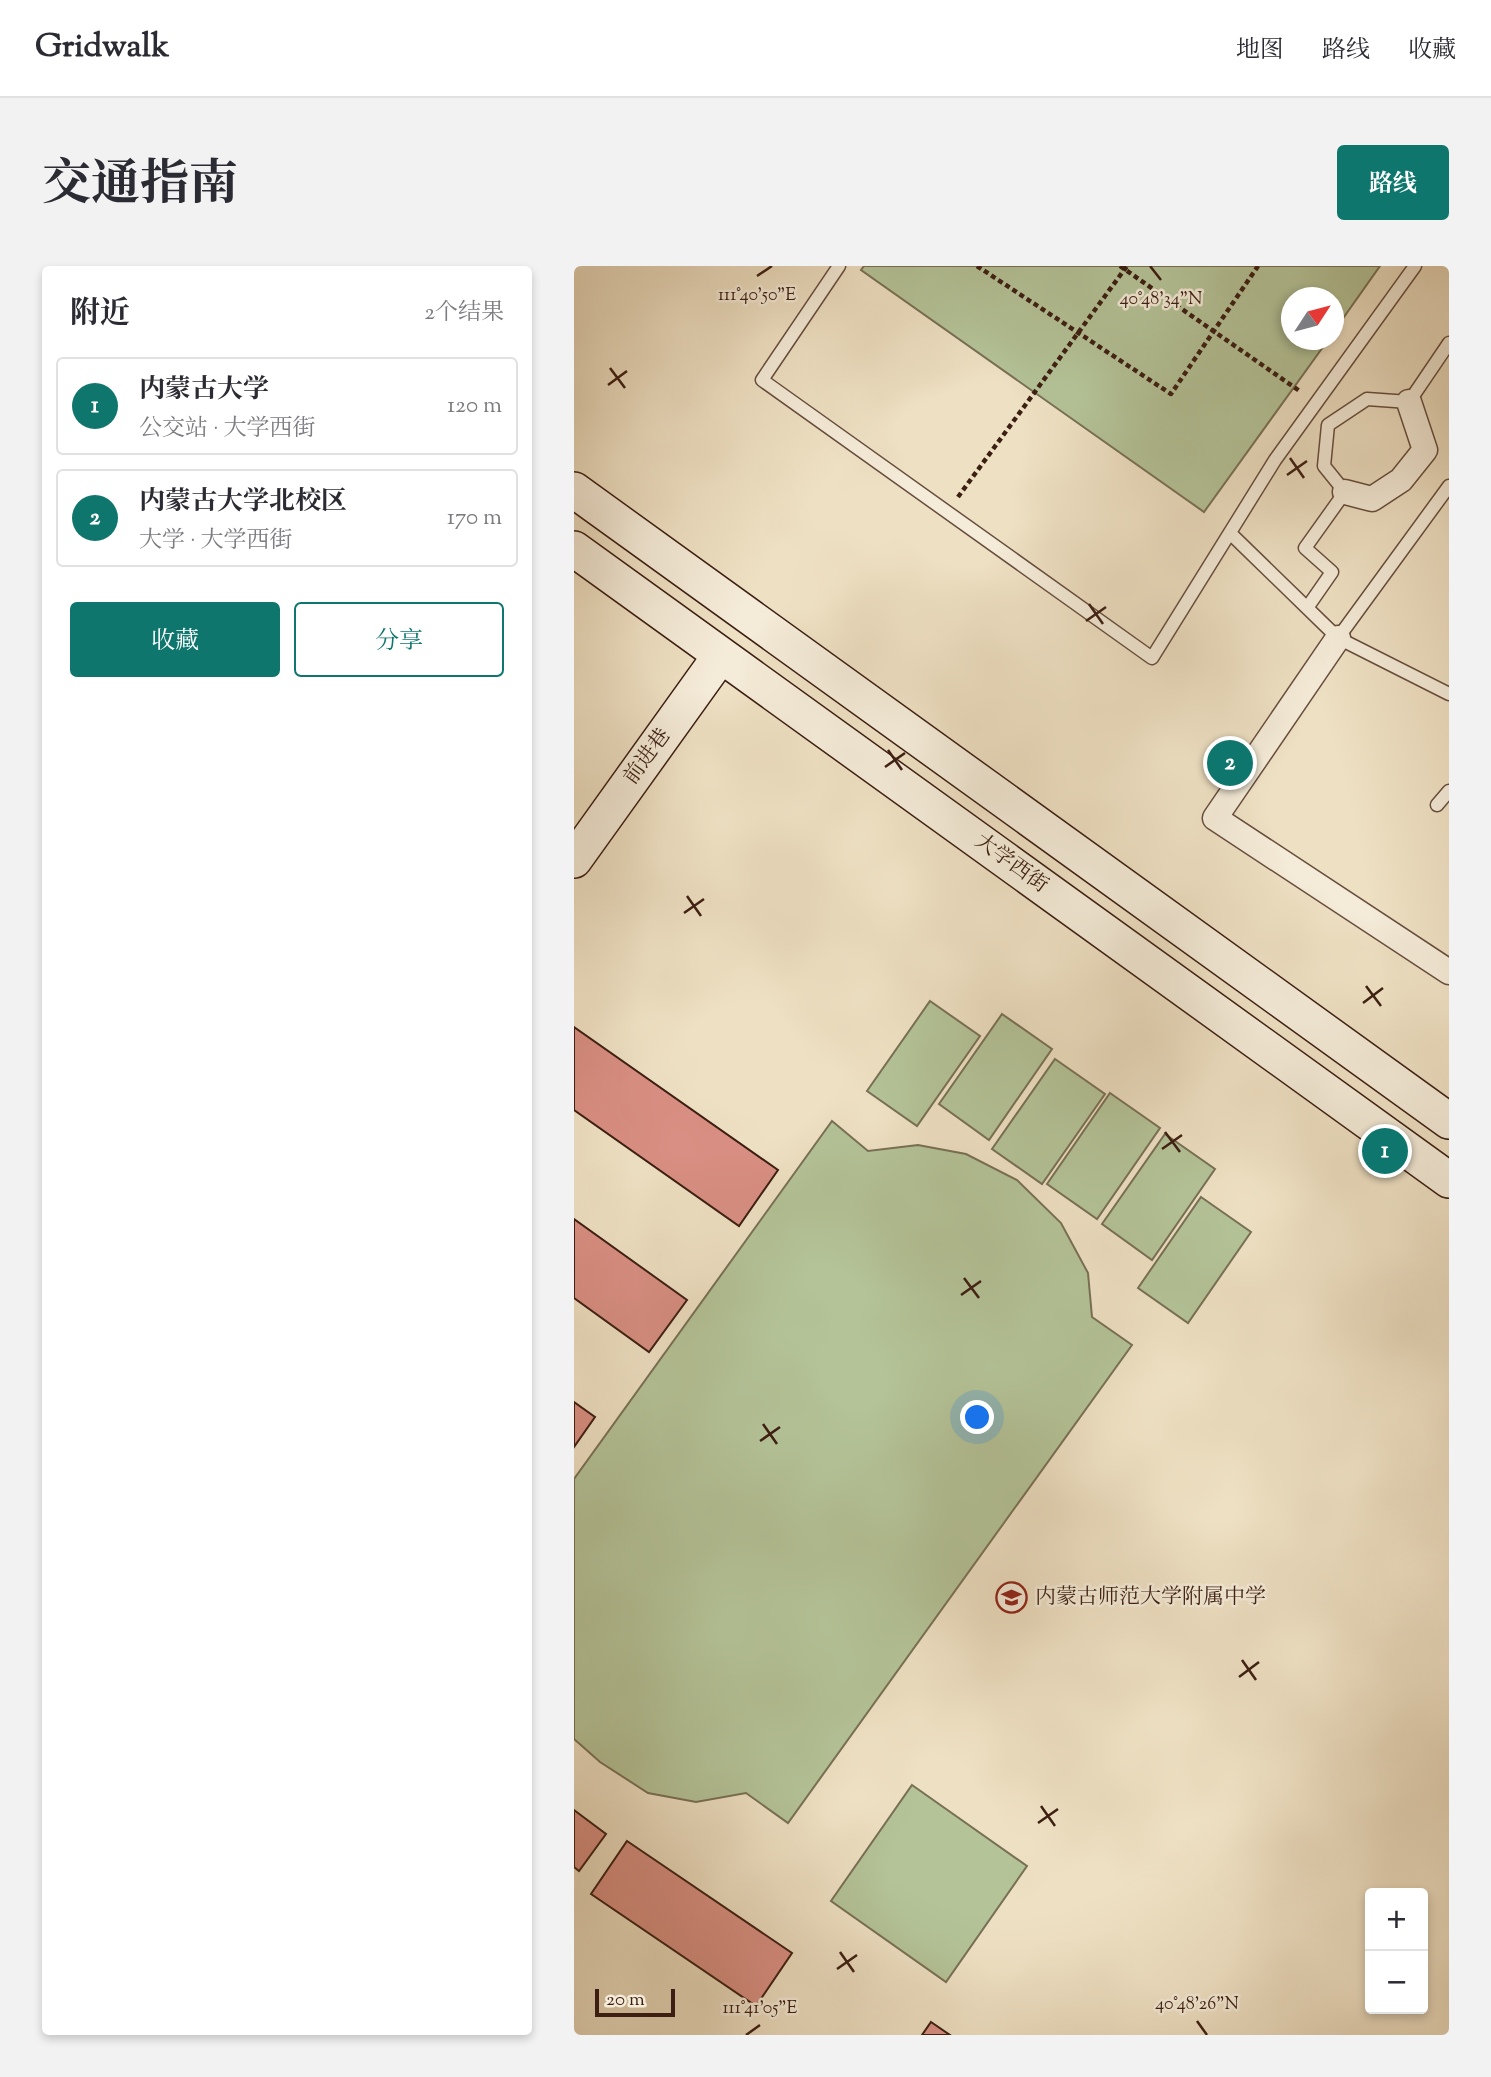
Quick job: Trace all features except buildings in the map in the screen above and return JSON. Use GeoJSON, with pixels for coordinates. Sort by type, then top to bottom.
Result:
{"type":"FeatureCollection","features":[{"type":"Feature","properties":{"kind":"main road"},"geometry":{"type":"LineString","coordinates":[[574,490],[1449,1121]]}},
{"type":"Feature","properties":{"kind":"main road","name":"大学西街"},"geometry":{"type":"LineString","coordinates":[[574,548],[1449,1180]]}},
{"type":"Feature","properties":{"kind":"main road","name":"前进巷"},"geometry":{"type":"LineString","coordinates":[[574,860],[721,655]]}},
{"type":"Feature","properties":{"kind":"street"},"geometry":{"type":"LineString","coordinates":[[1345,492],[1372,499],[1401,480],[1425,450],[1409,402]]}},
{"type":"Feature","properties":{"kind":"street"},"geometry":{"type":"LineString","coordinates":[[1338,638],[1216,818],[1449,972]]}},
{"type":"Feature","properties":{"kind":"lane"},"geometry":{"type":"LineString","coordinates":[[839,266],[762,380],[1152,658],[1275,460],[1415,266]]}},
{"type":"Feature","properties":{"kind":"lane"},"geometry":{"type":"LineString","coordinates":[[1307,608],[1332,572],[1305,548],[1345,492],[1324,466],[1328,425],[1367,399],[1409,402],[1449,343]]}},
{"type":"Feature","properties":{"kind":"lane"},"geometry":{"type":"LineString","coordinates":[[1338,638],[1449,486]]}},
{"type":"Feature","properties":{"kind":"lane"},"geometry":{"type":"LineString","coordinates":[[1230,533],[1338,638],[1448,693]]}},
{"type":"Feature","properties":{"kind":"lane"},"geometry":{"type":"LineString","coordinates":[[1437,804],[1449,791]]}},
{"type":"Feature","properties":{"kind":"path"},"geometry":{"type":"LineString","coordinates":[[977,266],[1171,394],[1258,266]]}},
{"type":"Feature","properties":{"kind":"path"},"geometry":{"type":"LineString","coordinates":[[948,511],[1124,267],[1317,402]]}},
{"type":"Feature","properties":{"kind":"green space"},"geometry":{"type":"Polygon","coordinates":[[[864,266],[1380,266],[1344,317],[1344,287],[1281,287],[1281,350],[1321,350],[1204,512],[861,270],[864,266]]]}},
{"type":"Feature","properties":{"kind":"green space"},"geometry":{"type":"Polygon","coordinates":[[[930,1001],[980,1036],[917,1126],[867,1091],[930,1001]]]}},
{"type":"Feature","properties":{"kind":"green space"},"geometry":{"type":"Polygon","coordinates":[[[1002,1014],[1052,1049],[989,1140],[939,1104],[1002,1014]]]}},
{"type":"Feature","properties":{"kind":"green space"},"geometry":{"type":"Polygon","coordinates":[[[1055,1059],[1105,1094],[1042,1184],[992,1149],[1055,1059]]]}},
{"type":"Feature","properties":{"kind":"green space"},"geometry":{"type":"Polygon","coordinates":[[[1110,1093],[1160,1128],[1097,1219],[1047,1184],[1110,1093]]]}},
{"type":"Feature","properties":{"kind":"green space"},"geometry":{"type":"Polygon","coordinates":[[[832,1121],[868,1151],[918,1145],[966,1154],[1017,1180],[1061,1223],[1088,1273],[1092,1317],[1132,1345],[788,1823],[746,1793],[696,1802],[648,1793],[600,1762],[574,1739],[574,1479],[832,1121]]]}},
{"type":"Feature","properties":{"kind":"green space"},"geometry":{"type":"Polygon","coordinates":[[[1165,1134],[1215,1169],[1152,1260],[1102,1224],[1165,1134]]]}},
{"type":"Feature","properties":{"kind":"green space"},"geometry":{"type":"Polygon","coordinates":[[[1201,1197],[1251,1232],[1188,1323],[1138,1288],[1201,1197]]]}},
{"type":"Feature","properties":{"kind":"green space"},"geometry":{"type":"Polygon","coordinates":[[[912,1785],[1027,1866],[946,1982],[831,1901],[912,1785]]]}},
{"type":"Feature","properties":{"kind":"place","name":"内蒙古大学北校区"},"geometry":{"type":"Point","coordinates":[1230,763]}},
{"type":"Feature","properties":{"kind":"place","name":"内蒙古大学"},"geometry":{"type":"Point","coordinates":[1385,1151]}},
{"type":"Feature","properties":{"kind":"place","name":"内蒙古师范大学附属中学"},"geometry":{"type":"Point","coordinates":[1012,1598]}}]}
